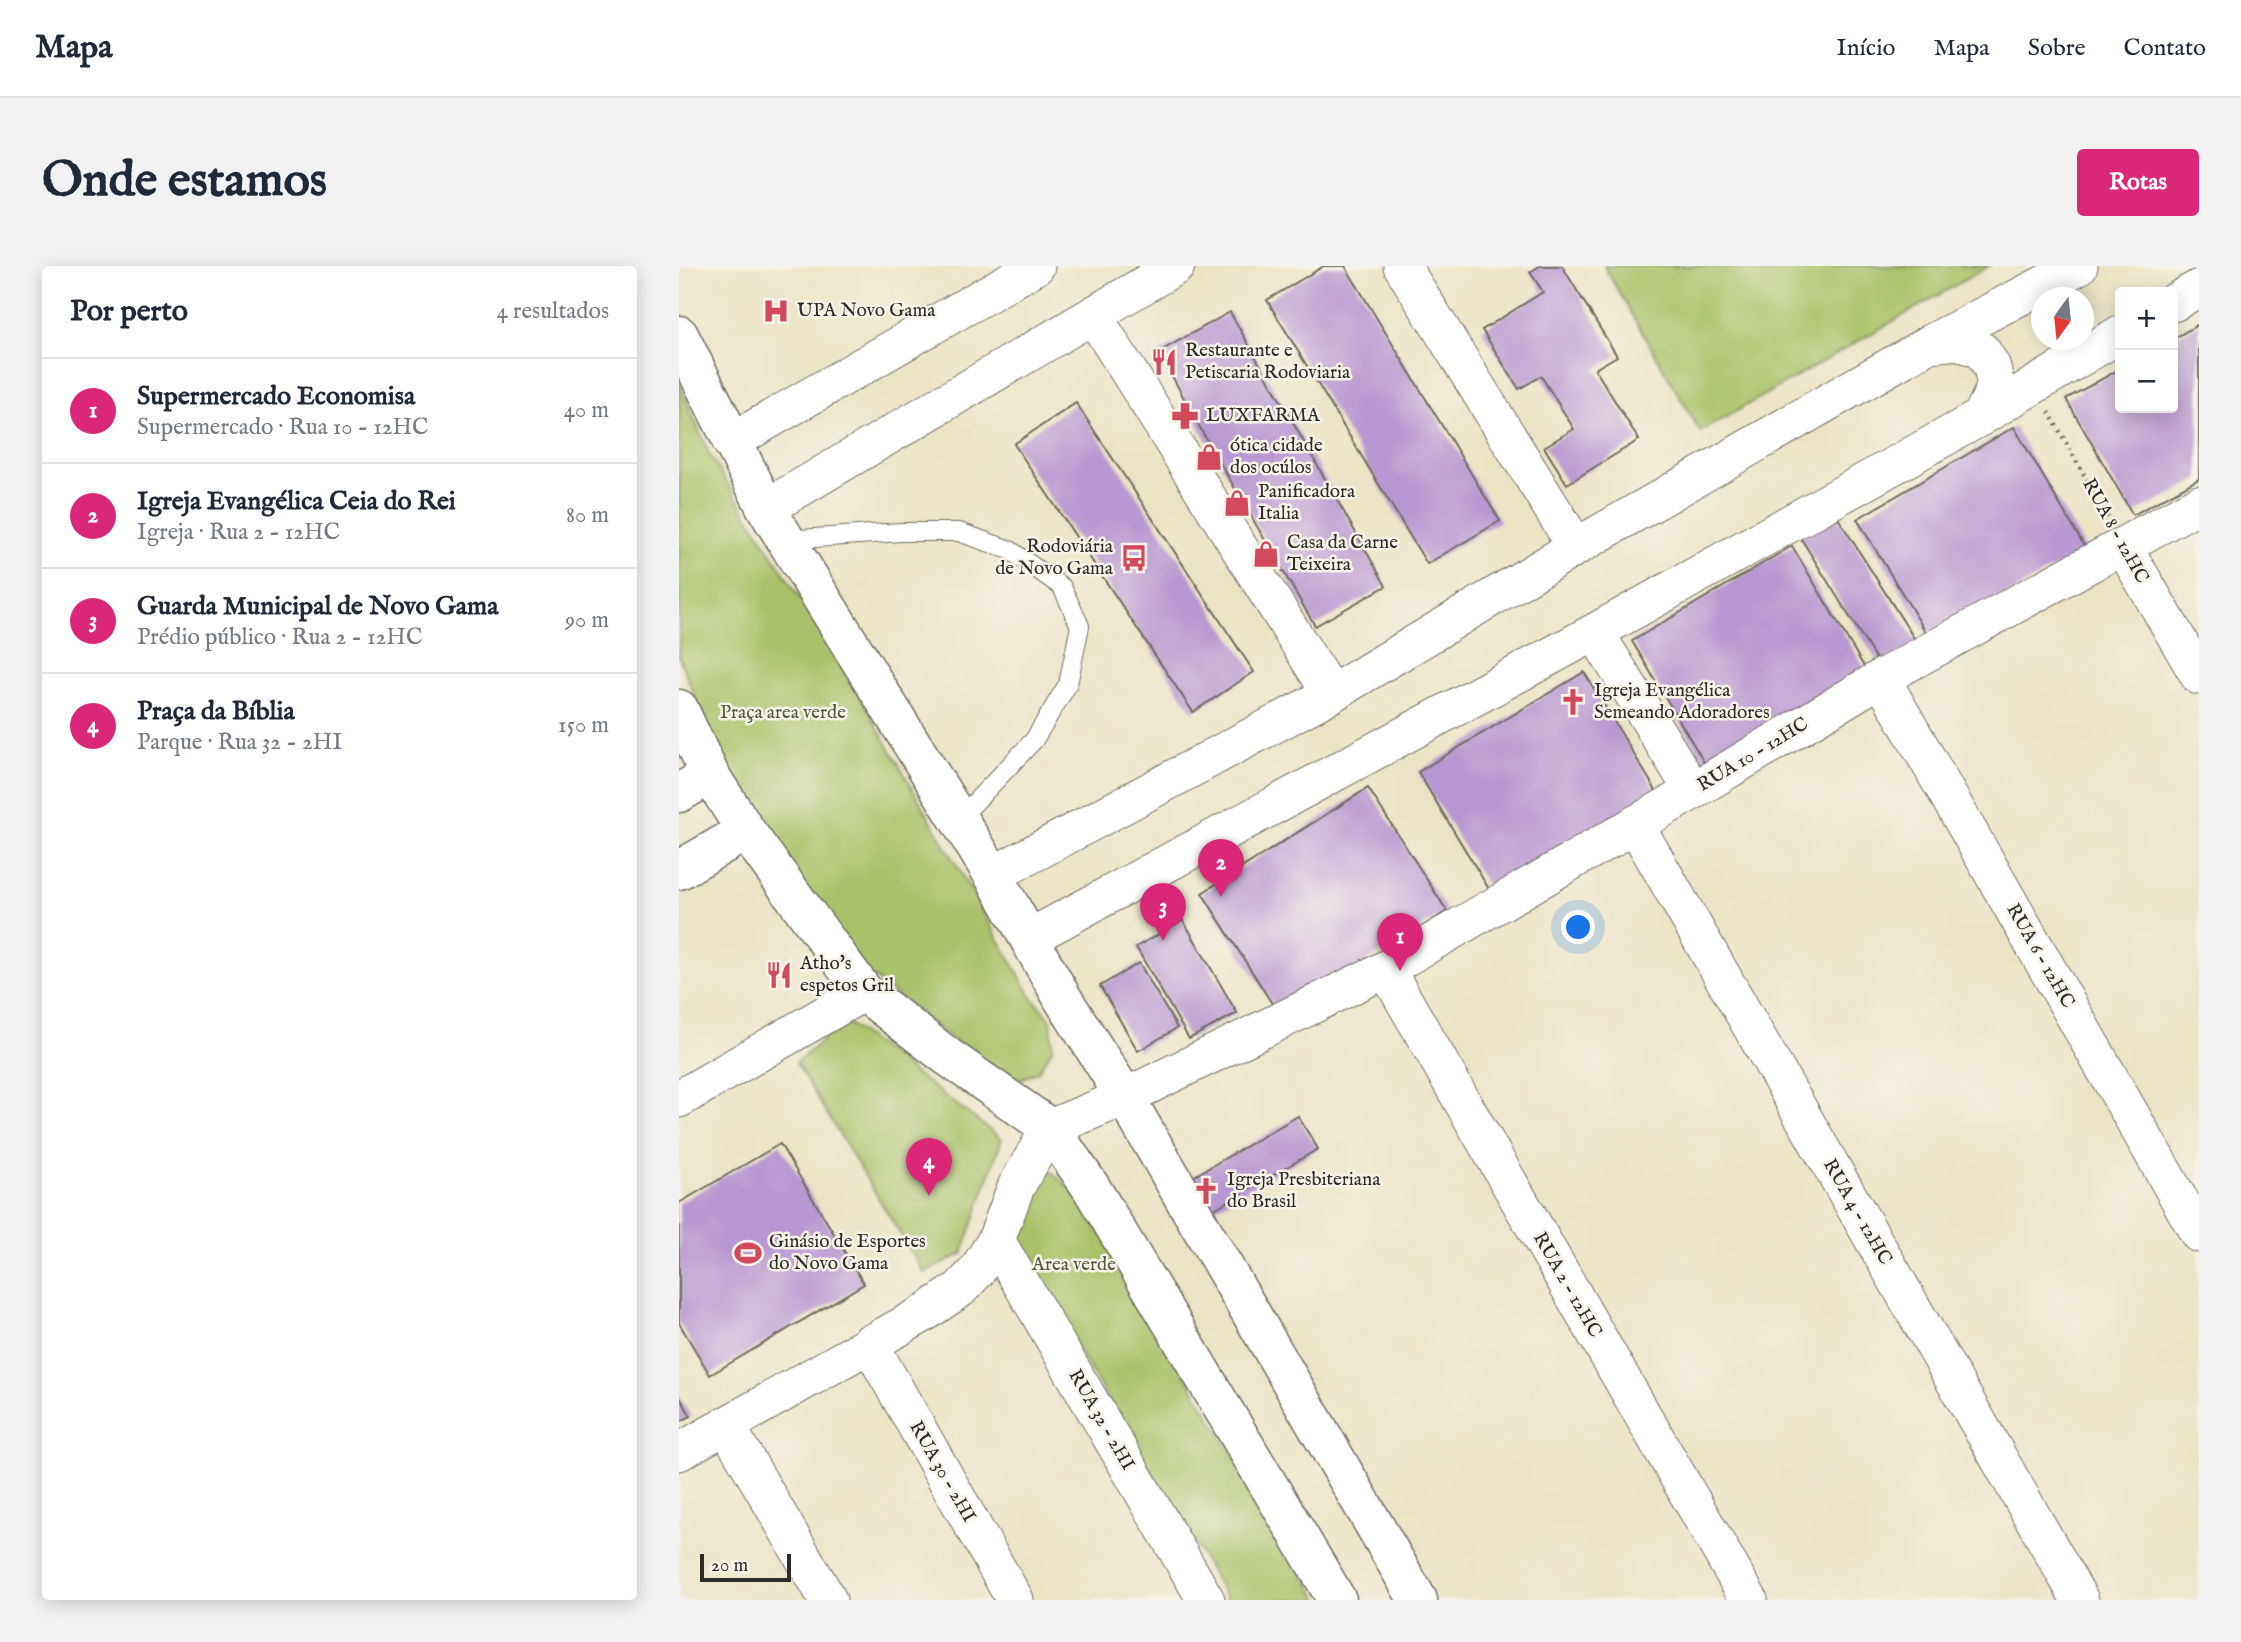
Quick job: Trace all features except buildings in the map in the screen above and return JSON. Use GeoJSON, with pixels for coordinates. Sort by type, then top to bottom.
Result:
{"type":"FeatureCollection","features":[{"type":"Feature","properties":{"kind":"street"},"geometry":{"type":"LineString","coordinates":[[731,442],[1036,266]]}},
{"type":"Feature","properties":{"kind":"street"},"geometry":{"type":"LineString","coordinates":[[766,508],[1176,266]]}},
{"type":"Feature","properties":{"kind":"street"},"geometry":{"type":"LineString","coordinates":[[1402,266],[1576,547]]}},
{"type":"Feature","properties":{"kind":"street"},"geometry":{"type":"LineString","coordinates":[[993,875],[1331,694],[1576,547],[1929,344],[2066,279]]}},
{"type":"Feature","properties":{"kind":"street"},"geometry":{"type":"LineString","coordinates":[[2178,300],[2199,288]]}},
{"type":"Feature","properties":{"kind":"street"},"geometry":{"type":"LineString","coordinates":[[1093,315],[1331,694]]}},
{"type":"Feature","properties":{"kind":"street"},"geometry":{"type":"LineString","coordinates":[[679,335],[766,508],[993,875],[1417,1600]]}},
{"type":"Feature","properties":{"kind":"street"},"geometry":{"type":"LineString","coordinates":[[1029,938],[1595,632],[1981,418],[2100,340]]}},
{"type":"Feature","properties":{"kind":"street"},"geometry":{"type":"LineString","coordinates":[[1929,344],[1958,341],[1982,351],[1992,367],[1996,386],[1981,418]]}},
{"type":"Feature","properties":{"kind":"street","name":"RUA 10 - 12HC"},"geometry":{"type":"LineString","coordinates":[[1050,1128],[1125,1097],[1385,969],[1693,791],[1881,678],[2199,504]]}},
{"type":"Feature","properties":{"kind":"street","name":"RUA 8 - 12HC"},"geometry":{"type":"LineString","coordinates":[[2123,546],[2199,676]]}},
{"type":"Feature","properties":{"kind":"street"},"geometry":{"type":"LineString","coordinates":[[1595,632],[1693,791]]}},
{"type":"Feature","properties":{"kind":"street","name":"RUA 6 - 12HC"},"geometry":{"type":"LineString","coordinates":[[1881,678],[2199,1234]]}},
{"type":"Feature","properties":{"kind":"street"},"geometry":{"type":"LineString","coordinates":[[679,709],[694,784],[746,831],[864,992],[948,1057],[1050,1128],[1092,1189],[1337,1600]]}},
{"type":"Feature","properties":{"kind":"street","name":"RUA 4 - 12HC"},"geometry":{"type":"LineString","coordinates":[[1635,824],[2080,1600]]}},
{"type":"Feature","properties":{"kind":"street"},"geometry":{"type":"LineString","coordinates":[[679,870],[746,831]]}},
{"type":"Feature","properties":{"kind":"street","name":"RUA 2 - 12HC"},"geometry":{"type":"LineString","coordinates":[[1385,969],[1749,1600]]}},
{"type":"Feature","properties":{"kind":"street"},"geometry":{"type":"LineString","coordinates":[[679,1099],[864,992]]}},
{"type":"Feature","properties":{"kind":"street"},"geometry":{"type":"LineString","coordinates":[[679,1452],[923,1314],[960,1289],[977,1271],[996,1240],[1016,1187],[1050,1128]]}},
{"type":"Feature","properties":{"kind":"street","name":"RUA 32 - 2HI"},"geometry":{"type":"LineString","coordinates":[[996,1240],[1206,1600]]}},
{"type":"Feature","properties":{"kind":"street","name":"RUA 30 - 2HI"},"geometry":{"type":"LineString","coordinates":[[869,1343],[1015,1600]]}},
{"type":"Feature","properties":{"kind":"street"},"geometry":{"type":"LineString","coordinates":[[726,1425],[828,1600]]}},
{"type":"Feature","properties":{"kind":"lane"},"geometry":{"type":"LineString","coordinates":[[786,540],[901,532],[959,532],[1010,551],[1062,587],[1080,626],[1068,684],[1034,740],[958,820]]}},
{"type":"Feature","properties":{"kind":"path","name":"RUA 8 - 12HC"},"geometry":{"type":"LineString","coordinates":[[2034,384],[2123,546]]}},
{"type":"Feature","properties":{"kind":"green space"},"geometry":{"type":"Polygon","coordinates":[[[1604,266],[1989,266],[1700,432],[1604,266]]]}},
{"type":"Feature","properties":{"kind":"green space","name":"Praça area verde"},"geometry":{"type":"Polygon","coordinates":[[[679,382],[709,454],[845,670],[1031,996],[1051,1020],[1053,1048],[1038,1071],[1010,1084],[868,973],[798,887],[714,744],[679,657],[679,382]]]}},
{"type":"Feature","properties":{"kind":"green space"},"geometry":{"type":"Polygon","coordinates":[[[845,1021],[1002,1139],[962,1254],[924,1273],[796,1063],[845,1021]]]}},
{"type":"Feature","properties":{"kind":"green space","name":"Area verde"},"geometry":{"type":"Polygon","coordinates":[[[1048,1169],[1079,1196],[1319,1600],[1228,1600],[1015,1244],[1048,1169]]]}},
{"type":"Feature","properties":{"kind":"place","name":"UPA Novo Gama"},"geometry":{"type":"Point","coordinates":[776,311]}},
{"type":"Feature","properties":{"kind":"place","name":"Restaurante e Petiscaria Rodoviaria"},"geometry":{"type":"Point","coordinates":[1164,362]}},
{"type":"Feature","properties":{"kind":"place","name":"LUXFARMA"},"geometry":{"type":"Point","coordinates":[1185,416]}},
{"type":"Feature","properties":{"kind":"place","name":"ótica cidade dos ocúlos"},"geometry":{"type":"Point","coordinates":[1209,457]}},
{"type":"Feature","properties":{"kind":"place","name":"Panificadora Italia"},"geometry":{"type":"Point","coordinates":[1237,503]}},
{"type":"Feature","properties":{"kind":"place","name":"Casa da Carne Teixeira"},"geometry":{"type":"Point","coordinates":[1266,554]}},
{"type":"Feature","properties":{"kind":"place","name":"Rodoviária de Novo Gama"},"geometry":{"type":"Point","coordinates":[1134,558]}},
{"type":"Feature","properties":{"kind":"place","name":"Igreja Evangélica Semeando Adoradores"},"geometry":{"type":"Point","coordinates":[1573,702]}},
{"type":"Feature","properties":{"kind":"place","name":"Igreja Evangélica Ceia do Rei"},"geometry":{"type":"Point","coordinates":[1221,897]}},
{"type":"Feature","properties":{"kind":"place","name":"Guarda Municipal de Novo Gama"},"geometry":{"type":"Point","coordinates":[1163,941]}},
{"type":"Feature","properties":{"kind":"place","name":"Supermercado Economisa"},"geometry":{"type":"Point","coordinates":[1400,971]}},
{"type":"Feature","properties":{"kind":"place","name":"Atho's espetos Gril"},"geometry":{"type":"Point","coordinates":[779,975]}},
{"type":"Feature","properties":{"kind":"place","name":"Igreja Presbiteriana do Brasil"},"geometry":{"type":"Point","coordinates":[1206,1191]}},
{"type":"Feature","properties":{"kind":"place","name":"Praça da Bíblia"},"geometry":{"type":"Point","coordinates":[929,1196]}},
{"type":"Feature","properties":{"kind":"place","name":"Ginásio de Esportes do Novo Gama"},"geometry":{"type":"Point","coordinates":[748,1253]}}]}
